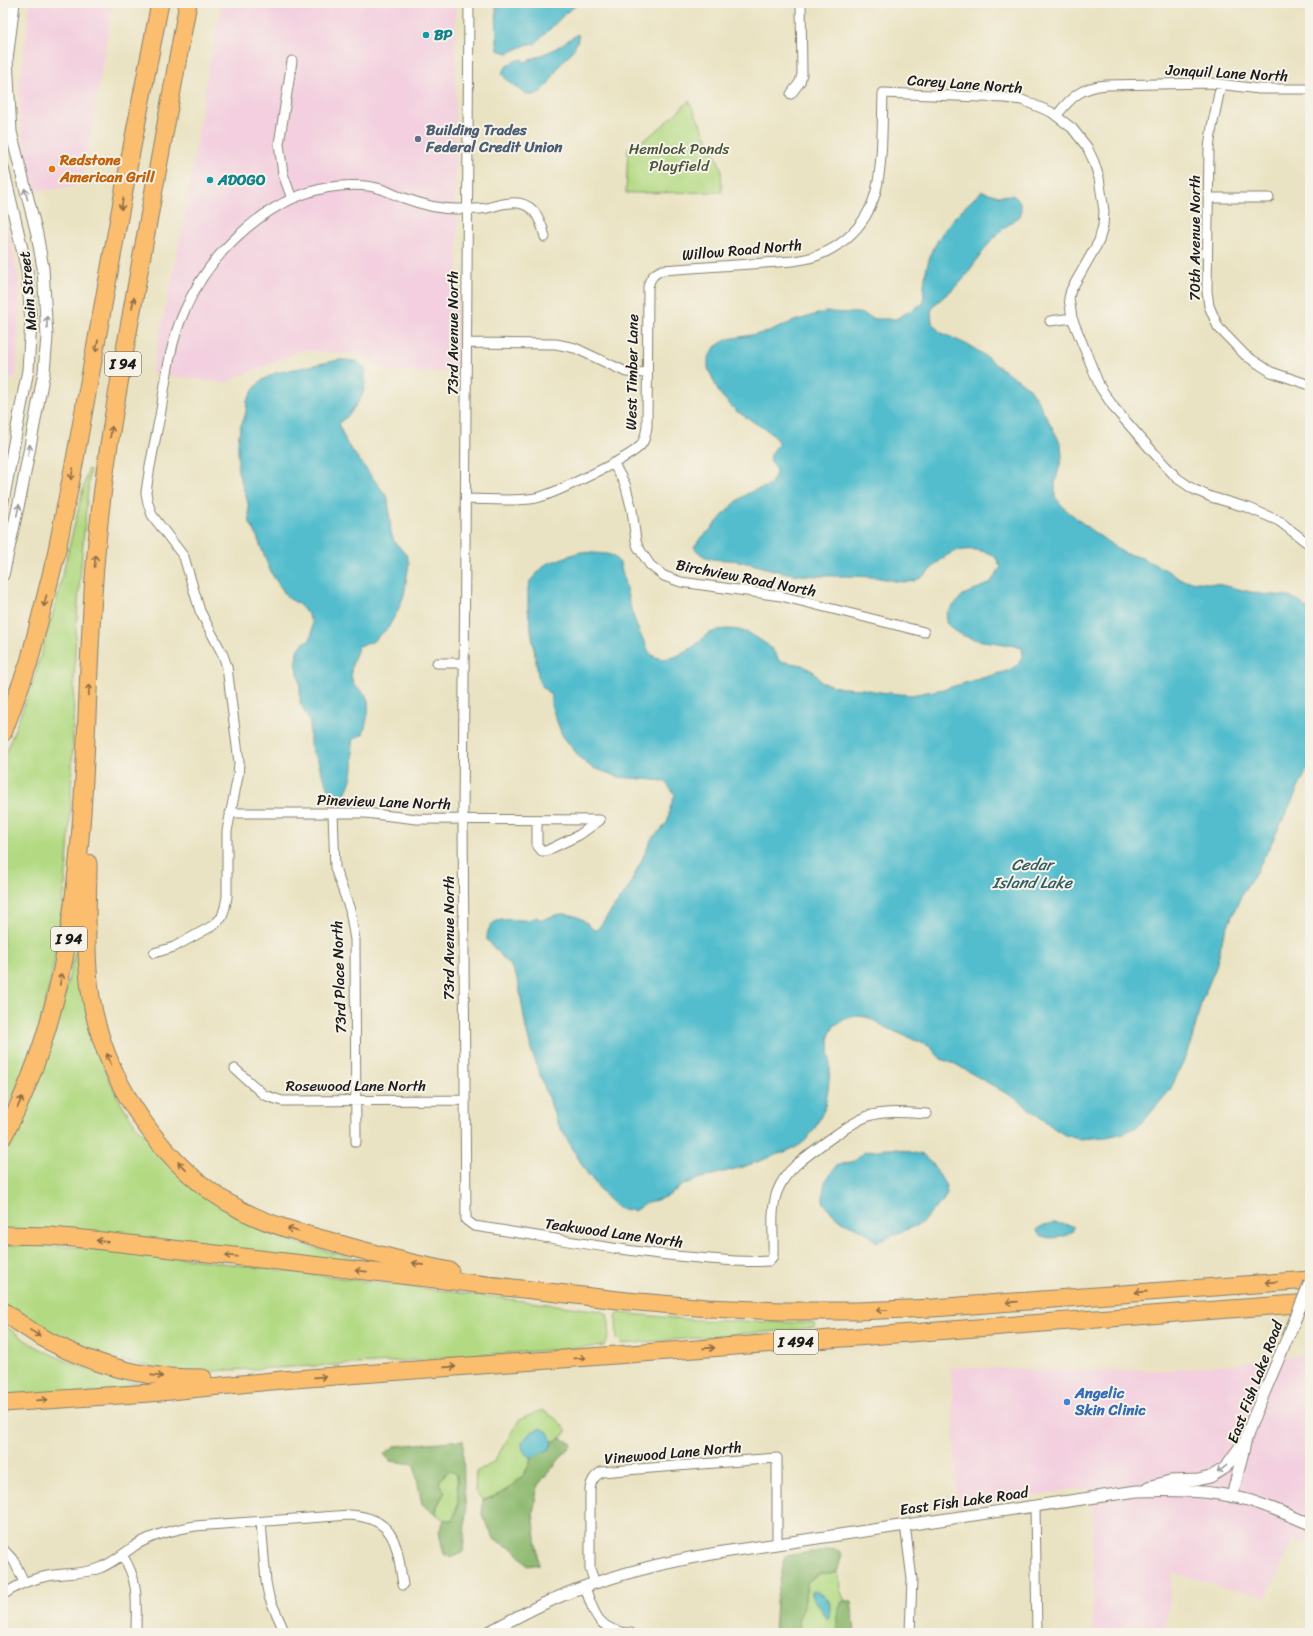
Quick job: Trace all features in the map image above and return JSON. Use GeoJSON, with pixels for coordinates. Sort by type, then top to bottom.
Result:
{"type":"FeatureCollection","features":[{"type":"Feature","properties":{"kind":"highway"},"geometry":{"type":"LineString","coordinates":[[131,152],[153,3]]}},
{"type":"Feature","properties":{"kind":"highway","name":"I 94"},"geometry":{"type":"LineString","coordinates":[[3,733],[29,662],[56,555],[93,369],[131,152],[160,3]]}},
{"type":"Feature","properties":{"kind":"highway","name":"I 94"},"geometry":{"type":"LineString","coordinates":[[3,1137],[32,1075],[42,1047],[59,986],[68,946],[78,868],[85,787],[93,595],[104,480],[116,403],[188,3]]}},
{"type":"Feature","properties":{"kind":"highway"},"geometry":{"type":"LineString","coordinates":[[87,729],[87,958],[91,996],[98,1031],[111,1066],[131,1102],[159,1142],[187,1171],[222,1199],[257,1218],[361,1250],[401,1260],[566,1294]]}},
{"type":"Feature","properties":{"kind":"highway"},"geometry":{"type":"LineString","coordinates":[[3,1235],[51,1236],[94,1240],[566,1294]]}},
{"type":"Feature","properties":{"kind":"highway","name":"I 494"},"geometry":{"type":"LineString","coordinates":[[566,1294],[708,1308],[783,1311],[856,1311],[933,1308],[1310,1281]]}},
{"type":"Feature","properties":{"kind":"highway","name":"I 494"},"geometry":{"type":"LineString","coordinates":[[282,1380],[1310,1303]]}},
{"type":"Feature","properties":{"kind":"highway"},"geometry":{"type":"LineString","coordinates":[[3,1311],[28,1329],[65,1349],[102,1363],[138,1373],[177,1378],[282,1380]]}},
{"type":"Feature","properties":{"kind":"highway"},"geometry":{"type":"LineString","coordinates":[[3,1403],[150,1393],[282,1380]]}},
{"type":"Feature","properties":{"kind":"street","name":"Main Street"},"geometry":{"type":"LineString","coordinates":[[3,575],[25,474],[44,372],[47,337],[43,268],[37,234],[11,132],[7,59],[14,3]]}},
{"type":"Feature","properties":{"kind":"street","name":"73rd Avenue North"},"geometry":{"type":"LineString","coordinates":[[465,1213],[463,819],[469,3]]}},
{"type":"Feature","properties":{"kind":"street"},"geometry":{"type":"LineString","coordinates":[[791,94],[800,82],[802,74],[801,3]]}},
{"type":"Feature","properties":{"kind":"street"},"geometry":{"type":"LineString","coordinates":[[292,61],[279,144],[283,174],[292,199]]}},
{"type":"Feature","properties":{"kind":"street","name":"Jonquil Lane North"},"geometry":{"type":"LineString","coordinates":[[1057,115],[1074,97],[1083,90],[1094,86],[1202,82],[1273,90],[1310,89]]}},
{"type":"Feature","properties":{"kind":"street","name":"70th Avenue North"},"geometry":{"type":"LineString","coordinates":[[1221,84],[1210,136],[1207,291],[1209,306],[1218,327],[1245,355],[1271,372],[1310,385]]}},
{"type":"Feature","properties":{"kind":"street","name":"Carey Lane North"},"geometry":{"type":"LineString","coordinates":[[883,93],[1005,98],[1032,103],[1057,115],[1072,128],[1089,152],[1099,178],[1104,211],[1103,226],[1099,241],[1071,290],[1070,306],[1072,318],[1094,373],[1107,398],[1160,461],[1177,478],[1193,489],[1211,497],[1249,508],[1279,521],[1310,545]]}},
{"type":"Feature","properties":{"kind":"street","name":"Willow Road North"},"geometry":{"type":"LineString","coordinates":[[650,279],[654,274],[662,270],[793,261],[811,258],[829,251],[846,240],[856,230],[865,216],[876,192],[879,175],[883,93]]}},
{"type":"Feature","properties":{"kind":"street","name":"Main Street"},"geometry":{"type":"LineString","coordinates":[[3,168],[27,270],[31,322],[28,370],[3,501]]}},
{"type":"Feature","properties":{"kind":"street"},"geometry":{"type":"LineString","coordinates":[[154,953],[174,947],[214,925],[222,916],[227,897],[227,831],[238,776],[239,762],[227,667],[223,655],[200,611],[184,557],[152,515],[146,493],[172,345],[184,312],[196,287],[229,244],[268,212],[292,199],[313,191],[340,186],[380,188],[404,199],[448,209],[488,208],[513,202],[522,204],[531,209],[537,215],[541,221],[545,237]]}},
{"type":"Feature","properties":{"kind":"street"},"geometry":{"type":"LineString","coordinates":[[1208,198],[1269,198]]}},
{"type":"Feature","properties":{"kind":"street","name":"West Timber Lane"},"geometry":{"type":"LineString","coordinates":[[466,499],[539,498],[613,463],[638,449],[643,443],[647,426],[648,287],[650,279]]}},
{"type":"Feature","properties":{"kind":"street"},"geometry":{"type":"LineString","coordinates":[[1050,321],[1072,318]]}},
{"type":"Feature","properties":{"kind":"street"},"geometry":{"type":"LineString","coordinates":[[467,343],[556,344],[575,348],[626,372],[647,373]]}},
{"type":"Feature","properties":{"kind":"street","name":"Birchview Road North"},"geometry":{"type":"LineString","coordinates":[[613,463],[625,484],[632,510],[638,547],[650,565],[664,576],[681,582],[781,596],[924,632]]}},
{"type":"Feature","properties":{"kind":"street"},"geometry":{"type":"LineString","coordinates":[[437,663],[464,663]]}},
{"type":"Feature","properties":{"kind":"street","name":"Pineview Lane North"},"geometry":{"type":"LineString","coordinates":[[230,813],[377,814],[417,820],[463,819],[600,820],[579,835],[546,851],[542,851],[537,845],[537,820]]}},
{"type":"Feature","properties":{"kind":"street","name":"73rd Place North"},"geometry":{"type":"LineString","coordinates":[[333,814],[335,868],[350,910],[355,940],[356,1142]]}},
{"type":"Feature","properties":{"kind":"street","name":"Rosewood Lane North"},"geometry":{"type":"LineString","coordinates":[[235,1069],[264,1095],[272,1099],[291,1102],[464,1100]]}},
{"type":"Feature","properties":{"kind":"street","name":"Teakwood Lane North"},"geometry":{"type":"LineString","coordinates":[[465,1213],[466,1220],[474,1226],[549,1238],[672,1256],[742,1261],[769,1261],[773,1256],[773,1215],[777,1192],[784,1179],[796,1165],[853,1124],[872,1115],[888,1113],[927,1114]]}},
{"type":"Feature","properties":{"kind":"street","name":"East Fish Lake Road"},"geometry":{"type":"LineString","coordinates":[[487,1633],[541,1606],[590,1585],[675,1560],[1137,1491],[1183,1491],[1232,1497],[1246,1439],[1252,1421],[1310,1281]]}},
{"type":"Feature","properties":{"kind":"street"},"geometry":{"type":"LineString","coordinates":[[1137,1491],[1170,1481],[1198,1480],[1210,1477],[1225,1468],[1246,1439]]}},
{"type":"Feature","properties":{"kind":"street","name":"Vinewood Lane North"},"geometry":{"type":"LineString","coordinates":[[590,1585],[590,1489],[591,1482],[595,1476],[601,1472],[777,1458],[777,1544]]}},
{"type":"Feature","properties":{"kind":"street"},"geometry":{"type":"LineString","coordinates":[[1232,1497],[1266,1506],[1310,1524]]}},
{"type":"Feature","properties":{"kind":"street"},"geometry":{"type":"LineString","coordinates":[[1035,1506],[1037,1633]]}},
{"type":"Feature","properties":{"kind":"street"},"geometry":{"type":"LineString","coordinates":[[3,1595],[24,1582],[54,1575],[83,1573],[101,1568],[137,1545],[156,1536],[175,1530],[195,1526],[350,1515],[373,1519],[390,1533],[395,1542],[403,1585]]}},
{"type":"Feature","properties":{"kind":"street"},"geometry":{"type":"LineString","coordinates":[[261,1522],[266,1582],[269,1597],[285,1633]]}},
{"type":"Feature","properties":{"kind":"street"},"geometry":{"type":"LineString","coordinates":[[905,1525],[912,1579],[910,1633]]}},
{"type":"Feature","properties":{"kind":"street"},"geometry":{"type":"LineString","coordinates":[[3,1549],[14,1561],[24,1582]]}},
{"type":"Feature","properties":{"kind":"street"},"geometry":{"type":"LineString","coordinates":[[122,1555],[136,1582],[136,1633]]}},
{"type":"Feature","properties":{"kind":"street"},"geometry":{"type":"LineString","coordinates":[[590,1585],[596,1616],[602,1624],[615,1632],[631,1633]]}},
{"type":"Feature","properties":{"kind":"shaded area"},"geometry":{"type":"Polygon","coordinates":[[[30,3],[113,3],[83,178],[75,187],[35,191],[29,170],[19,112],[19,83],[30,3]]]}},
{"type":"Feature","properties":{"kind":"shaded area"},"geometry":{"type":"Polygon","coordinates":[[[222,3],[456,3],[455,200],[458,225],[457,372],[387,371],[361,355],[302,350],[225,383],[152,373],[184,220],[210,60],[222,3]]]}},
{"type":"Feature","properties":{"kind":"shaded area"},"geometry":{"type":"Polygon","coordinates":[[[3,207],[10,234],[20,290],[16,378],[3,377],[3,207]]]}},
{"type":"Feature","properties":{"kind":"shaded area"},"geometry":{"type":"Polygon","coordinates":[[[1310,1354],[1310,1545],[1293,1539],[1267,1597],[1173,1573],[1164,1633],[1093,1633],[1093,1510],[1090,1487],[957,1507],[951,1367],[1085,1371],[1172,1370],[1271,1360],[1310,1354]]]}},
{"type":"Feature","properties":{"kind":"green space","name":"Hemlock Ponds Playfield"},"geometry":{"type":"Polygon","coordinates":[[[689,101],[721,167],[722,192],[626,193],[628,148],[637,144],[653,133],[689,101]]]}},
{"type":"Feature","properties":{"kind":"green space"},"geometry":{"type":"Polygon","coordinates":[[[88,469],[90,470],[79,583],[75,652],[71,795],[68,842],[58,937],[50,984],[38,1030],[3,1120],[3,761],[33,681],[54,610],[88,469]]]}},
{"type":"Feature","properties":{"kind":"green space"},"geometry":{"type":"Polygon","coordinates":[[[75,952],[80,952],[94,1042],[105,1071],[119,1100],[136,1126],[232,1214],[257,1228],[307,1246],[387,1266],[3,1231],[3,1153],[22,1119],[46,1062],[60,1014],[75,952]]]}},
{"type":"Feature","properties":{"kind":"green space"},"geometry":{"type":"Polygon","coordinates":[[[3,1245],[36,1245],[120,1250],[602,1311],[607,1314],[609,1322],[609,1335],[605,1346],[374,1363],[212,1371],[211,1374],[190,1374],[85,1354],[3,1305],[3,1245]]]}},
{"type":"Feature","properties":{"kind":"green space"},"geometry":{"type":"Polygon","coordinates":[[[620,1313],[694,1320],[814,1323],[815,1328],[622,1344],[617,1339],[616,1318],[620,1313]]]}},
{"type":"Feature","properties":{"kind":"green space"},"geometry":{"type":"Polygon","coordinates":[[[3,1324],[29,1343],[51,1354],[90,1370],[143,1385],[143,1389],[3,1399],[3,1324]]]}},
{"type":"Feature","properties":{"kind":"green space"},"geometry":{"type":"Polygon","coordinates":[[[542,1410],[556,1419],[567,1430],[561,1438],[552,1442],[550,1449],[531,1458],[525,1473],[513,1485],[491,1498],[483,1500],[475,1492],[476,1472],[494,1462],[519,1420],[542,1410]]]}},
{"type":"Feature","properties":{"kind":"green space"},"geometry":{"type":"Polygon","coordinates":[[[561,1438],[572,1444],[538,1485],[533,1513],[539,1564],[528,1566],[515,1550],[495,1540],[482,1515],[483,1500],[491,1498],[513,1485],[525,1473],[531,1458],[550,1449],[552,1442],[561,1438]]]}},
{"type":"Feature","properties":{"kind":"green space"},"geometry":{"type":"Polygon","coordinates":[[[463,1440],[466,1510],[463,1553],[451,1558],[444,1554],[439,1532],[444,1520],[453,1520],[458,1505],[457,1475],[450,1470],[441,1478],[439,1484],[445,1492],[437,1506],[436,1514],[422,1504],[414,1464],[390,1461],[384,1454],[395,1446],[463,1440]]]}},
{"type":"Feature","properties":{"kind":"green space"},"geometry":{"type":"Polygon","coordinates":[[[450,1470],[457,1475],[458,1503],[453,1520],[444,1520],[436,1514],[437,1506],[445,1492],[439,1484],[441,1478],[450,1470]]]}},
{"type":"Feature","properties":{"kind":"green space"},"geometry":{"type":"Polygon","coordinates":[[[834,1549],[842,1554],[837,1572],[820,1574],[807,1582],[804,1606],[798,1621],[802,1633],[774,1633],[776,1602],[785,1556],[834,1549]]]}},
{"type":"Feature","properties":{"kind":"green space"},"geometry":{"type":"Polygon","coordinates":[[[837,1572],[839,1576],[840,1590],[845,1601],[841,1603],[837,1626],[839,1633],[802,1633],[798,1621],[804,1606],[807,1582],[820,1574],[837,1572]]]}},
{"type":"Feature","properties":{"kind":"green space"},"geometry":{"type":"Polygon","coordinates":[[[845,1601],[851,1601],[855,1633],[839,1633],[837,1616],[839,1607],[845,1601]]]}},
{"type":"Feature","properties":{"kind":"water"},"geometry":{"type":"Polygon","coordinates":[[[496,3],[580,3],[568,11],[535,44],[528,44],[508,53],[498,50],[496,3]]]}},
{"type":"Feature","properties":{"kind":"water"},"geometry":{"type":"Polygon","coordinates":[[[578,34],[575,47],[541,92],[531,95],[524,93],[502,74],[507,66],[515,61],[522,59],[525,62],[553,50],[578,34]]]}},
{"type":"Feature","properties":{"kind":"water","name":"Cedar Island Lake"},"geometry":{"type":"Polygon","coordinates":[[[982,191],[999,196],[1012,195],[1019,200],[1021,208],[1020,216],[1003,229],[990,242],[961,282],[934,305],[931,312],[932,323],[940,332],[970,346],[1029,388],[1039,403],[1061,444],[1062,457],[1055,483],[1055,497],[1065,509],[1091,530],[1124,553],[1142,558],[1166,570],[1181,580],[1217,584],[1260,594],[1286,596],[1297,600],[1310,611],[1310,764],[1267,852],[1242,894],[1223,937],[1216,967],[1202,1000],[1192,1039],[1183,1063],[1170,1090],[1143,1122],[1135,1128],[1120,1134],[1106,1137],[1078,1139],[1065,1135],[1018,1100],[955,1064],[941,1059],[929,1046],[889,1029],[867,1017],[856,1016],[845,1019],[834,1026],[829,1036],[830,1070],[824,1110],[814,1130],[805,1141],[795,1148],[746,1166],[701,1178],[683,1185],[668,1196],[645,1204],[634,1211],[618,1208],[607,1198],[587,1173],[557,1122],[532,1052],[526,1029],[518,980],[513,970],[487,940],[488,932],[490,926],[499,921],[527,920],[536,917],[542,920],[562,914],[576,916],[587,923],[592,929],[597,930],[629,887],[652,838],[668,821],[670,808],[675,795],[665,781],[619,777],[591,767],[580,758],[562,735],[551,705],[551,696],[539,682],[528,609],[528,588],[530,581],[546,564],[580,552],[607,554],[613,556],[620,563],[630,605],[641,635],[650,653],[655,657],[662,659],[682,654],[714,631],[733,629],[745,632],[764,642],[770,647],[779,661],[802,665],[814,672],[821,682],[841,688],[911,695],[944,689],[1007,671],[1018,665],[1023,655],[1022,648],[972,639],[954,630],[946,623],[947,613],[963,595],[990,583],[1001,567],[995,557],[988,553],[979,550],[963,550],[955,552],[941,560],[917,580],[905,582],[873,577],[809,576],[792,574],[738,561],[709,558],[704,556],[694,547],[742,497],[758,489],[767,487],[772,482],[776,471],[770,460],[773,451],[779,444],[773,434],[736,411],[719,393],[708,368],[708,358],[716,346],[728,339],[769,332],[794,321],[825,312],[859,313],[875,319],[896,319],[924,303],[924,285],[931,253],[947,227],[982,191]]]}},
{"type":"Feature","properties":{"kind":"water"},"geometry":{"type":"Polygon","coordinates":[[[339,360],[353,361],[359,363],[365,368],[365,386],[362,395],[357,404],[339,425],[347,444],[388,498],[391,533],[394,541],[407,556],[409,563],[404,595],[388,628],[372,642],[359,646],[353,661],[351,672],[353,682],[356,687],[366,696],[368,711],[363,734],[352,740],[353,770],[350,783],[343,797],[329,789],[318,761],[312,751],[310,743],[310,723],[300,702],[300,683],[296,662],[297,651],[303,643],[310,640],[312,623],[307,613],[297,603],[288,598],[271,573],[256,534],[250,523],[248,503],[238,471],[238,443],[240,428],[246,413],[247,401],[261,381],[275,373],[339,360]]]}},
{"type":"Feature","properties":{"kind":"water"},"geometry":{"type":"Polygon","coordinates":[[[898,1149],[923,1155],[932,1163],[946,1186],[947,1193],[943,1201],[922,1223],[877,1242],[864,1231],[844,1222],[833,1214],[823,1202],[823,1192],[825,1182],[836,1166],[854,1161],[863,1152],[898,1149]]]}},
{"type":"Feature","properties":{"kind":"water"},"geometry":{"type":"Polygon","coordinates":[[[1053,1223],[1070,1225],[1074,1227],[1072,1232],[1069,1234],[1055,1238],[1041,1236],[1038,1233],[1037,1230],[1044,1225],[1053,1223]]]}},
{"type":"Feature","properties":{"kind":"water"},"geometry":{"type":"Polygon","coordinates":[[[541,1428],[548,1432],[552,1442],[550,1449],[531,1458],[524,1452],[522,1442],[531,1432],[541,1428]]]}},
{"type":"Feature","properties":{"kind":"water"},"geometry":{"type":"Polygon","coordinates":[[[813,1591],[821,1594],[830,1602],[829,1618],[827,1619],[824,1616],[820,1606],[816,1603],[811,1593],[813,1591]]]}},
{"type":"Feature","properties":{"kind":"place","name":"BP"},"geometry":{"type":"Point","coordinates":[426,35]}},
{"type":"Feature","properties":{"kind":"place","name":"Building Trades Federal Credit Union"},"geometry":{"type":"Point","coordinates":[418,139]}},
{"type":"Feature","properties":{"kind":"place","name":"Redstone American Grill"},"geometry":{"type":"Point","coordinates":[52,169]}},
{"type":"Feature","properties":{"kind":"place","name":"ADOGO"},"geometry":{"type":"Point","coordinates":[210,180]}},
{"type":"Feature","properties":{"kind":"place","name":"Angelic Skin Clinic"},"geometry":{"type":"Point","coordinates":[1067,1402]}}]}
